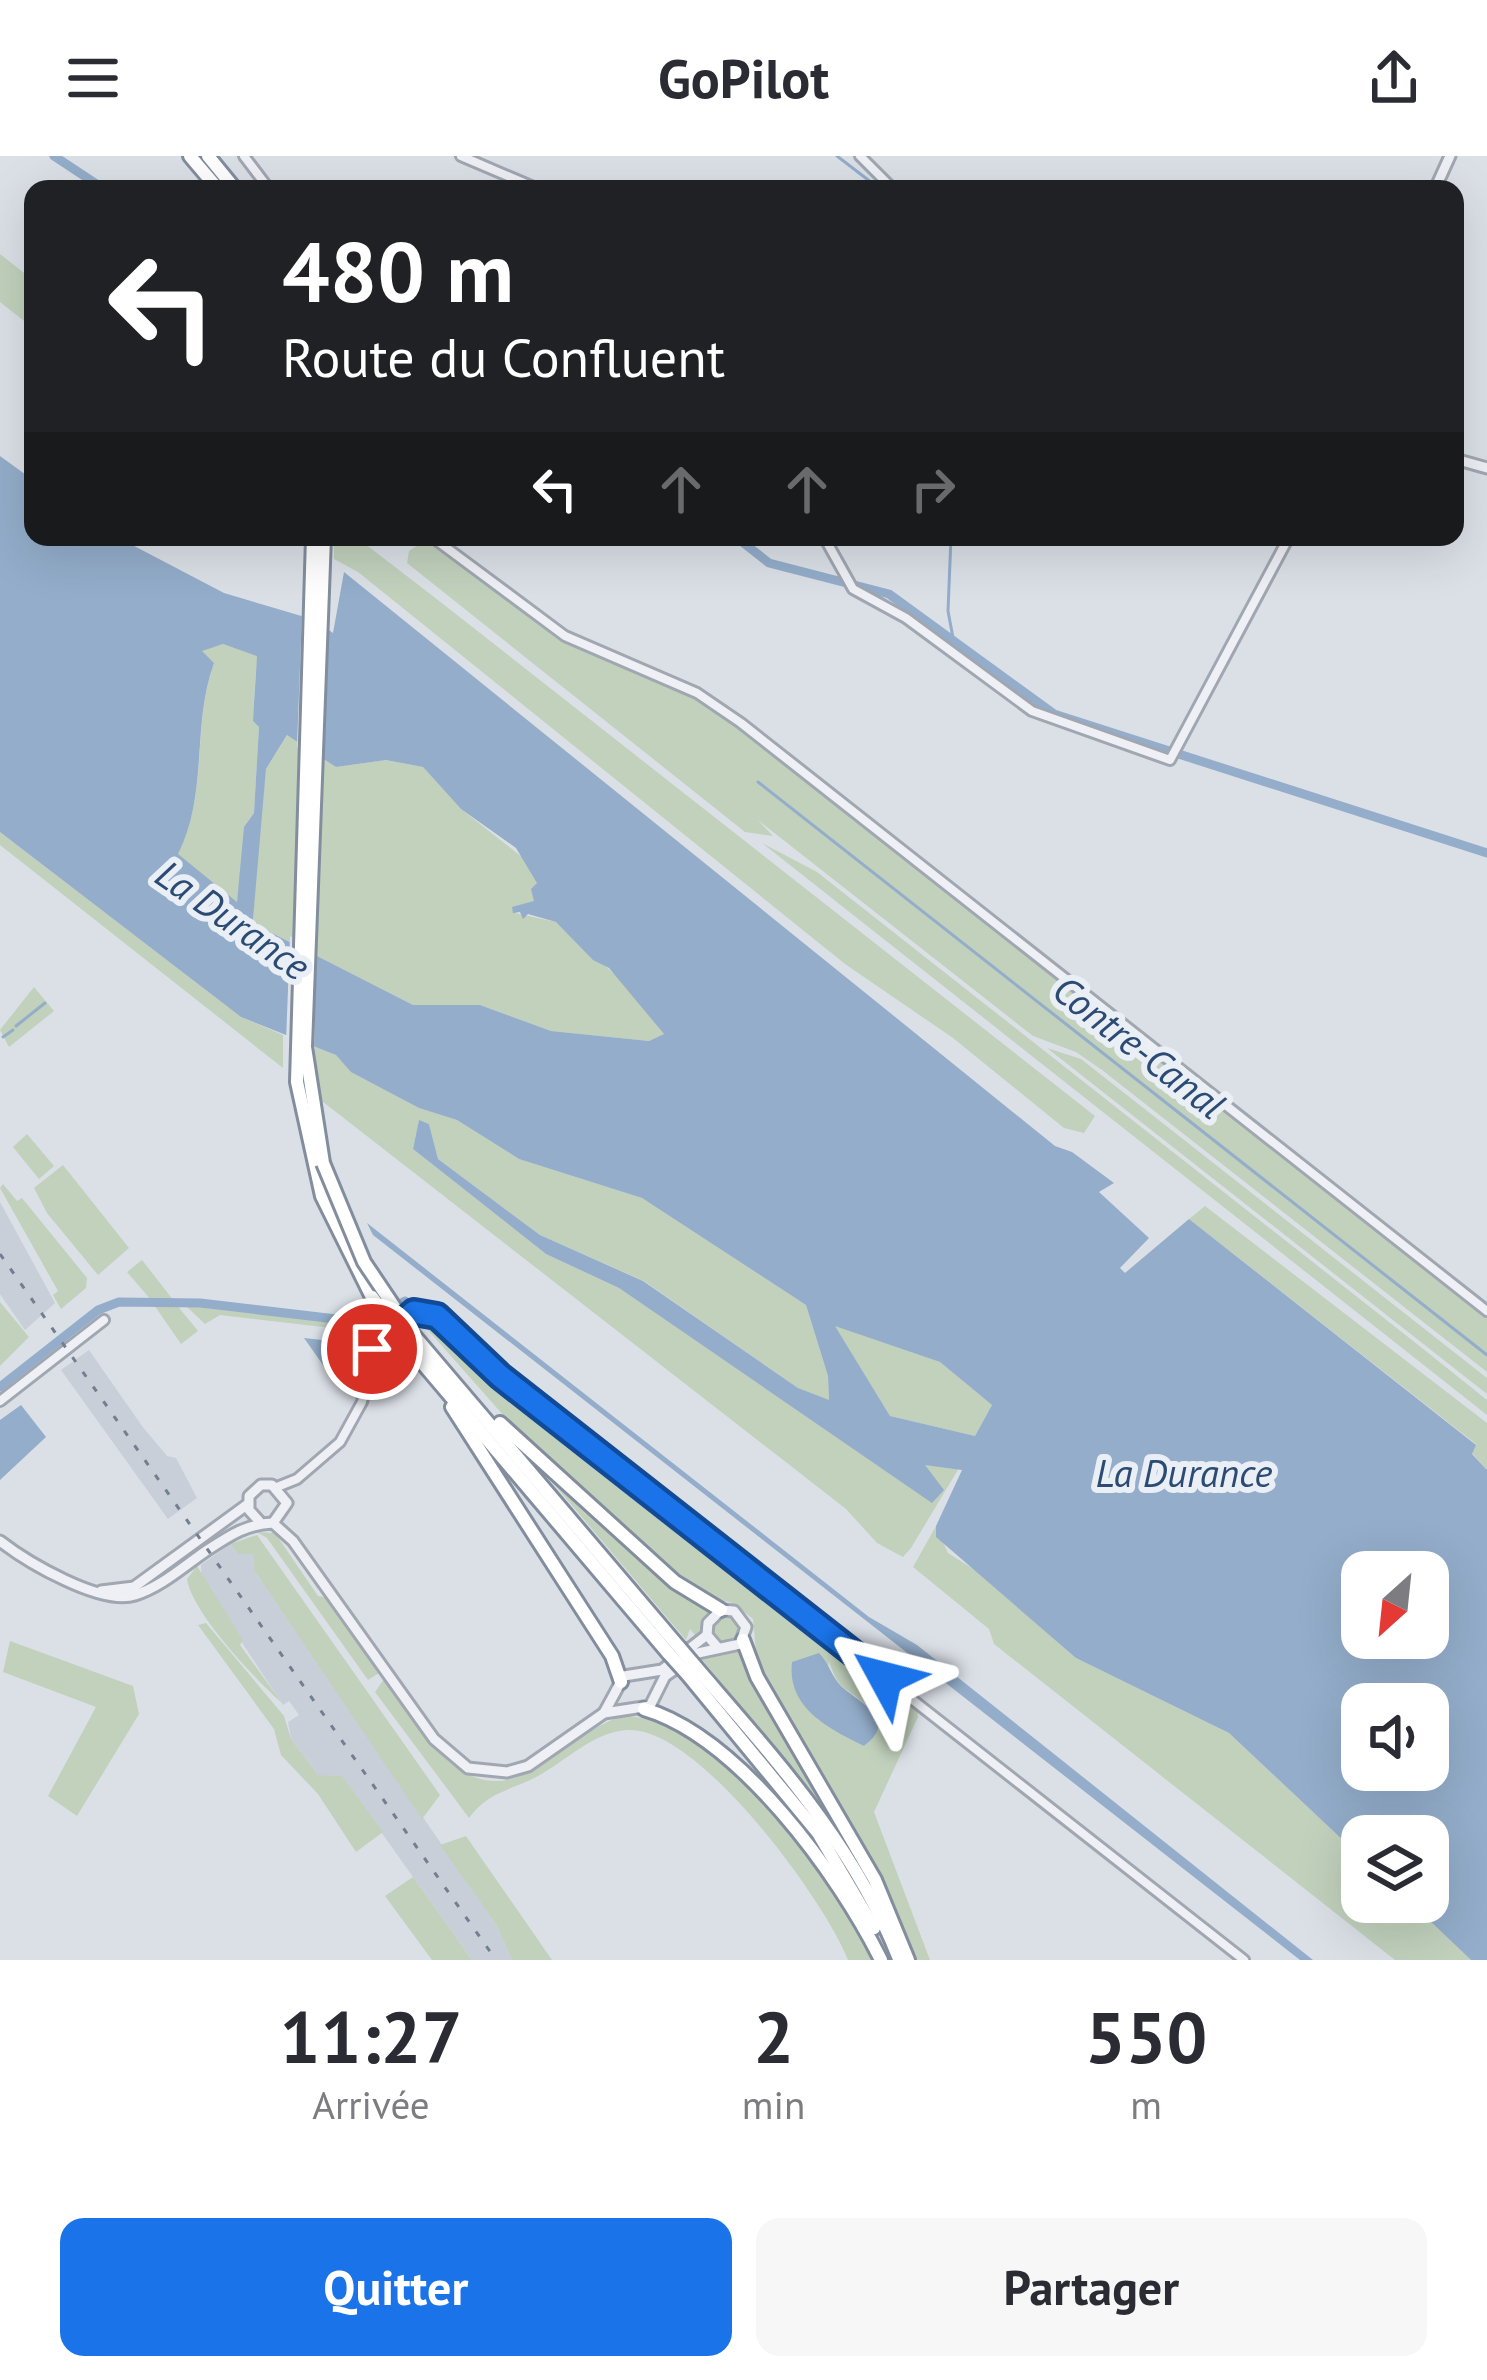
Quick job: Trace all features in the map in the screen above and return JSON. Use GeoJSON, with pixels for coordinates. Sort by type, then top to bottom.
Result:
{"type":"FeatureCollection","features":[{"type":"Feature","properties":{"kind":"highway"},"geometry":{"type":"LineString","coordinates":[[190,156],[210,180]]}},
{"type":"Feature","properties":{"kind":"highway"},"geometry":{"type":"LineString","coordinates":[[208,156],[228,180]]}},
{"type":"Feature","properties":{"kind":"highway"},"geometry":{"type":"LineString","coordinates":[[313,546],[297,1082],[311,1158],[338,1235],[407,1335],[470,1400],[675,1582],[721,1610]]}},
{"type":"Feature","properties":{"kind":"highway"},"geometry":{"type":"LineString","coordinates":[[323,546],[308,1075],[332,1192],[364,1262],[603,1642],[620,1686]]}},
{"type":"Feature","properties":{"kind":"highway"},"geometry":{"type":"LineString","coordinates":[[426,1366],[828,1826],[904,1960]]}},
{"type":"Feature","properties":{"kind":"highway"},"geometry":{"type":"LineString","coordinates":[[470,1400],[674,1650]]}},
{"type":"Feature","properties":{"kind":"highway"},"geometry":{"type":"LineString","coordinates":[[743,1640],[757,1677],[875,1880],[904,1960]]}},
{"type":"Feature","properties":{"kind":"highway"},"geometry":{"type":"LineString","coordinates":[[692,1670],[818,1833],[863,1903],[884,1960]]}},
{"type":"Feature","properties":{"kind":"highway"},"geometry":{"type":"LineString","coordinates":[[644,1709],[682,1728],[783,1814],[841,1887],[884,1960]]}},
{"type":"Feature","properties":{"kind":"street"},"geometry":{"type":"LineString","coordinates":[[244,156],[262,180]]}},
{"type":"Feature","properties":{"kind":"street"},"geometry":{"type":"LineString","coordinates":[[461,156],[517,180]]}},
{"type":"Feature","properties":{"kind":"street"},"geometry":{"type":"LineString","coordinates":[[861,156],[884,180]]}},
{"type":"Feature","properties":{"kind":"street"},"geometry":{"type":"LineString","coordinates":[[444,546],[565,636],[697,693],[741,723],[1487,1311]]}},
{"type":"Feature","properties":{"kind":"street"},"geometry":{"type":"LineString","coordinates":[[828,546],[846,581],[906,618],[1049,721],[1174,756],[1284,546]]}},
{"type":"Feature","properties":{"kind":"street"},"geometry":{"type":"LineString","coordinates":[[86,1588],[134,1587],[248,1504],[256,1488],[297,1479],[352,1426],[375,1343],[414,1312],[437,1316],[500,1376],[1244,1960]]}},
{"type":"Feature","properties":{"kind":"street"},"geometry":{"type":"LineString","coordinates":[[0,1401],[104,1320]]}},
{"type":"Feature","properties":{"kind":"street"},"geometry":{"type":"LineString","coordinates":[[0,1540],[86,1588],[112,1598],[135,1595],[231,1534],[267,1523],[286,1508],[297,1479]]}},
{"type":"Feature","properties":{"kind":"street"},"geometry":{"type":"LineString","coordinates":[[277,1486],[293,1541]]}},
{"type":"Feature","properties":{"kind":"street"},"geometry":{"type":"LineString","coordinates":[[248,1504],[293,1541],[434,1739],[468,1768],[507,1772],[528,1766],[604,1713],[626,1706],[644,1709],[657,1697],[658,1685],[649,1673]]}},
{"type":"Feature","properties":{"kind":"street"},"geometry":{"type":"LineString","coordinates":[[604,1713],[630,1672],[649,1673],[670,1665],[707,1635],[710,1617],[721,1610],[740,1615],[746,1627],[743,1640],[730,1649],[698,1653],[658,1685]]}},
{"type":"Feature","properties":{"kind":"street"},"geometry":{"type":"LineString","coordinates":[[707,1635],[718,1648]]}},
{"type":"Feature","properties":{"kind":"street"},"geometry":{"type":"LineString","coordinates":[[620,1686],[626,1706]]}},
{"type":"Feature","properties":{"kind":"shaded area"},"geometry":{"type":"Polygon","coordinates":[[[0,1202],[55,1303],[25,1330],[0,1294],[0,1202]]]}},
{"type":"Feature","properties":{"kind":"shaded area"},"geometry":{"type":"Polygon","coordinates":[[[89,1350],[142,1426],[167,1456],[176,1458],[197,1498],[168,1519],[61,1370],[89,1350]]]}},
{"type":"Feature","properties":{"kind":"shaded area"},"geometry":{"type":"Polygon","coordinates":[[[230,1544],[238,1554],[253,1554],[254,1570],[496,1924],[512,1960],[472,1960],[342,1777],[318,1775],[291,1739],[288,1722],[299,1715],[289,1701],[283,1705],[202,1582],[201,1565],[230,1544]]]}},
{"type":"Feature","properties":{"kind":"green space"},"geometry":{"type":"Polygon","coordinates":[[[0,254],[24,273],[24,321],[0,302],[0,254]]]}},
{"type":"Feature","properties":{"kind":"green space"},"geometry":{"type":"Polygon","coordinates":[[[334,546],[368,546],[1095,1116],[1084,1133],[1064,1128],[953,1038],[845,964],[358,572],[334,559],[334,546]]]}},
{"type":"Feature","properties":{"kind":"green space"},"geometry":{"type":"Polygon","coordinates":[[[434,546],[569,645],[694,698],[765,748],[1487,1317],[1487,1372],[1102,1070],[1076,1052],[1033,1036],[758,820],[773,836],[745,832],[407,563],[409,551],[434,546]]]}},
{"type":"Feature","properties":{"kind":"green space"},"geometry":{"type":"Polygon","coordinates":[[[223,644],[258,656],[254,813],[247,823],[237,902],[177,854],[193,807],[203,711],[214,663],[200,651],[223,644]]]}},
{"type":"Feature","properties":{"kind":"green space"},"geometry":{"type":"Polygon","coordinates":[[[288,734],[336,767],[386,760],[423,767],[461,809],[531,864],[537,882],[534,902],[515,913],[556,922],[622,981],[664,1034],[649,1041],[551,1031],[480,1005],[413,1005],[270,932],[250,928],[266,769],[288,734]]]}},
{"type":"Feature","properties":{"kind":"green space"},"geometry":{"type":"Polygon","coordinates":[[[0,832],[241,1017],[283,1035],[283,1068],[0,845],[0,832]]]}},
{"type":"Feature","properties":{"kind":"green space"},"geometry":{"type":"Polygon","coordinates":[[[762,843],[817,872],[1417,1344],[1487,1400],[1487,1415],[762,843]]]}},
{"type":"Feature","properties":{"kind":"green space"},"geometry":{"type":"Polygon","coordinates":[[[34,987],[54,1011],[9,1047],[0,1030],[34,987]]]}},
{"type":"Feature","properties":{"kind":"green space"},"geometry":{"type":"Polygon","coordinates":[[[314,1045],[336,1055],[352,1072],[419,1108],[457,1120],[519,1159],[642,1198],[806,1305],[828,1376],[829,1401],[798,1388],[644,1281],[540,1235],[438,1159],[429,1124],[419,1121],[413,1149],[546,1254],[619,1288],[932,1502],[924,1464],[959,1468],[911,1548],[903,1557],[877,1543],[846,1509],[318,1098],[314,1045]]]}},
{"type":"Feature","properties":{"kind":"green space"},"geometry":{"type":"Polygon","coordinates":[[[1047,1048],[1081,1059],[1487,1378],[1487,1394],[1047,1048]]]}},
{"type":"Feature","properties":{"kind":"green space"},"geometry":{"type":"Polygon","coordinates":[[[27,1134],[54,1166],[39,1179],[13,1147],[27,1134]]]}},
{"type":"Feature","properties":{"kind":"green space"},"geometry":{"type":"Polygon","coordinates":[[[63,1165],[129,1248],[98,1275],[47,1213],[34,1188],[63,1165]]]}},
{"type":"Feature","properties":{"kind":"green space"},"geometry":{"type":"Polygon","coordinates":[[[3,1184],[17,1201],[22,1198],[87,1278],[86,1288],[61,1309],[53,1295],[58,1291],[0,1188],[3,1184]]]}},
{"type":"Feature","properties":{"kind":"green space"},"geometry":{"type":"Polygon","coordinates":[[[1205,1206],[1487,1423],[1487,1470],[1472,1453],[1476,1444],[1189,1219],[1205,1206]]]}},
{"type":"Feature","properties":{"kind":"green space"},"geometry":{"type":"Polygon","coordinates":[[[142,1260],[174,1301],[151,1300],[127,1272],[142,1260]]]}},
{"type":"Feature","properties":{"kind":"green space"},"geometry":{"type":"Polygon","coordinates":[[[0,1302],[29,1337],[0,1366],[0,1302]]]}},
{"type":"Feature","properties":{"kind":"green space"},"geometry":{"type":"Polygon","coordinates":[[[152,1302],[176,1304],[198,1331],[181,1344],[152,1302]]]}},
{"type":"Feature","properties":{"kind":"green space"},"geometry":{"type":"Polygon","coordinates":[[[186,1306],[373,1327],[358,1331],[220,1315],[205,1324],[186,1306]]]}},
{"type":"Feature","properties":{"kind":"green space"},"geometry":{"type":"Polygon","coordinates":[[[420,1321],[439,1322],[497,1379],[894,1692],[882,1711],[903,1718],[902,1699],[917,1708],[918,1717],[874,1812],[930,1960],[914,1960],[875,1871],[757,1663],[753,1619],[733,1603],[702,1596],[527,1442],[420,1321]],[[829,1662],[817,1719],[864,1746],[874,1737],[878,1721],[868,1706],[839,1683],[829,1662]]]}},
{"type":"Feature","properties":{"kind":"green space"},"geometry":{"type":"Polygon","coordinates":[[[834,1325],[940,1362],[992,1405],[975,1436],[890,1416],[834,1325]]]}},
{"type":"Feature","properties":{"kind":"green space"},"geometry":{"type":"Polygon","coordinates":[[[542,1470],[709,1611],[698,1639],[690,1629],[686,1640],[542,1470]]]}},
{"type":"Feature","properties":{"kind":"green space"},"geometry":{"type":"Polygon","coordinates":[[[936,1526],[948,1553],[986,1577],[1076,1658],[1229,1733],[1341,1838],[1341,1917],[994,1644],[989,1629],[913,1567],[936,1526]]]}},
{"type":"Feature","properties":{"kind":"green space"},"geometry":{"type":"Polygon","coordinates":[[[257,1532],[275,1533],[379,1673],[368,1680],[267,1538],[257,1532]]]}},
{"type":"Feature","properties":{"kind":"green space"},"geometry":{"type":"Polygon","coordinates":[[[257,1535],[440,1795],[422,1819],[254,1570],[253,1554],[238,1554],[230,1544],[257,1535]]]}},
{"type":"Feature","properties":{"kind":"green space"},"geometry":{"type":"Polygon","coordinates":[[[197,1566],[243,1640],[240,1645],[282,1703],[242,1663],[200,1609],[187,1579],[197,1566]]]}},
{"type":"Feature","properties":{"kind":"green space"},"geometry":{"type":"Polygon","coordinates":[[[727,1616],[737,1619],[737,1639],[727,1642],[717,1639],[714,1629],[717,1619],[727,1616]]]}},
{"type":"Feature","properties":{"kind":"green space"},"geometry":{"type":"Polygon","coordinates":[[[206,1623],[284,1716],[291,1739],[318,1775],[342,1776],[383,1832],[356,1852],[318,1794],[281,1755],[274,1729],[198,1625],[206,1623]]]}},
{"type":"Feature","properties":{"kind":"green space"},"geometry":{"type":"Polygon","coordinates":[[[10,1641],[133,1686],[139,1714],[77,1816],[48,1796],[96,1707],[3,1672],[10,1641]]]}},
{"type":"Feature","properties":{"kind":"green space"},"geometry":{"type":"Polygon","coordinates":[[[742,1651],[744,1659],[830,1815],[700,1657],[742,1651]]]}},
{"type":"Feature","properties":{"kind":"green space"},"geometry":{"type":"Polygon","coordinates":[[[384,1679],[445,1758],[485,1780],[508,1780],[533,1769],[621,1716],[656,1722],[693,1742],[731,1771],[802,1848],[832,1889],[872,1960],[848,1960],[813,1898],[755,1820],[688,1755],[656,1736],[627,1730],[603,1736],[538,1776],[492,1797],[469,1818],[375,1692],[384,1679]]]}},
{"type":"Feature","properties":{"kind":"green space"},"geometry":{"type":"Polygon","coordinates":[[[466,1836],[552,1960],[512,1960],[496,1924],[440,1845],[466,1836]]]}},
{"type":"Feature","properties":{"kind":"green space"},"geometry":{"type":"Polygon","coordinates":[[[413,1877],[472,1960],[432,1960],[385,1896],[413,1877]]]}},
{"type":"Feature","properties":{"kind":"green space"},"geometry":{"type":"Polygon","coordinates":[[[1348,1923],[1432,1923],[1471,1960],[1395,1960],[1348,1923]]]}},
{"type":"Feature","properties":{"kind":"water","name":"La Durance"},"geometry":{"type":"Polygon","coordinates":[[[0,456],[24,473],[24,546],[134,546],[224,593],[315,620],[333,633],[344,572],[1055,1146],[1072,1152],[1114,1183],[1099,1192],[1149,1238],[1120,1268],[1125,1273],[1189,1219],[1476,1445],[1472,1454],[1487,1470],[1487,1960],[1471,1960],[1432,1923],[1449,1923],[1449,1815],[1341,1815],[1341,1838],[1229,1733],[1076,1658],[936,1537],[936,1526],[962,1470],[925,1465],[944,1490],[932,1503],[619,1288],[546,1254],[413,1149],[419,1120],[429,1124],[438,1159],[540,1235],[643,1281],[798,1388],[829,1400],[828,1376],[806,1305],[642,1198],[519,1159],[457,1120],[419,1108],[351,1072],[336,1055],[241,1017],[0,832],[0,456]],[[223,644],[202,651],[214,663],[203,711],[193,807],[178,854],[237,902],[244,827],[254,813],[257,656],[223,644]],[[287,735],[266,769],[252,930],[270,932],[413,1005],[480,1005],[551,1031],[649,1041],[664,1034],[609,968],[593,960],[556,922],[528,914],[523,919],[520,912],[513,913],[512,907],[534,901],[531,889],[537,883],[516,848],[461,809],[423,767],[386,760],[336,767],[287,735]],[[835,1326],[890,1416],[975,1436],[992,1405],[940,1362],[835,1326]]]}},
{"type":"Feature","properties":{"kind":"water"},"geometry":{"type":"Polygon","coordinates":[[[367,1223],[869,1617],[917,1645],[1313,1960],[1300,1960],[373,1235],[367,1223]]]}},
{"type":"Feature","properties":{"kind":"water"},"geometry":{"type":"Polygon","coordinates":[[[304,1338],[340,1342],[340,1389],[304,1338]]]}},
{"type":"Feature","properties":{"kind":"water"},"geometry":{"type":"Polygon","coordinates":[[[21,1405],[46,1437],[0,1480],[0,1420],[21,1405]]]}},
{"type":"Feature","properties":{"kind":"water"},"geometry":{"type":"Polygon","coordinates":[[[819,1653],[839,1683],[878,1720],[874,1737],[864,1746],[824,1724],[796,1692],[792,1662],[819,1653]]]}},
{"type":"Feature","properties":{"kind":"pier"},"geometry":{"type":"Polygon","coordinates":[[[302,611],[329,619],[323,765],[297,747],[302,611]]]}},
{"type":"Feature","properties":{"kind":"pier"},"geometry":{"type":"Polygon","coordinates":[[[290,936],[316,952],[314,1053],[286,1042],[290,936]]]}},
{"type":"Feature","properties":{"kind":"waterway"},"geometry":{"type":"LineString","coordinates":[[54,156],[90,180]]}},
{"type":"Feature","properties":{"kind":"waterway"},"geometry":{"type":"LineString","coordinates":[[837,156],[868,180]]}},
{"type":"Feature","properties":{"kind":"waterway"},"geometry":{"type":"LineString","coordinates":[[747,546],[769,563],[889,594],[1054,714],[1487,853]]}},
{"type":"Feature","properties":{"kind":"waterway"},"geometry":{"type":"LineString","coordinates":[[951,546],[948,611],[954,643]]}},
{"type":"Feature","properties":{"kind":"waterway","name":"Contre-Canal"},"geometry":{"type":"LineString","coordinates":[[758,782],[1487,1355]]}},
{"type":"Feature","properties":{"kind":"waterway"},"geometry":{"type":"LineString","coordinates":[[16,1026],[45,1003]]}},
{"type":"Feature","properties":{"kind":"waterway"},"geometry":{"type":"LineString","coordinates":[[3,1037],[13,1030]]}},
{"type":"Feature","properties":{"kind":"waterway"},"geometry":{"type":"LineString","coordinates":[[0,1387],[98,1310],[119,1302],[200,1303],[370,1323],[405,1301]]}},
{"type":"Feature","properties":{"kind":"railway"},"geometry":{"type":"LineString","coordinates":[[0,1254],[496,1960]]}},
{"type":"Feature","properties":{"kind":"route"},"geometry":{"type":"LineString","coordinates":[[372,1349],[414,1312],[437,1316],[500,1376],[885,1678]]}}]}
